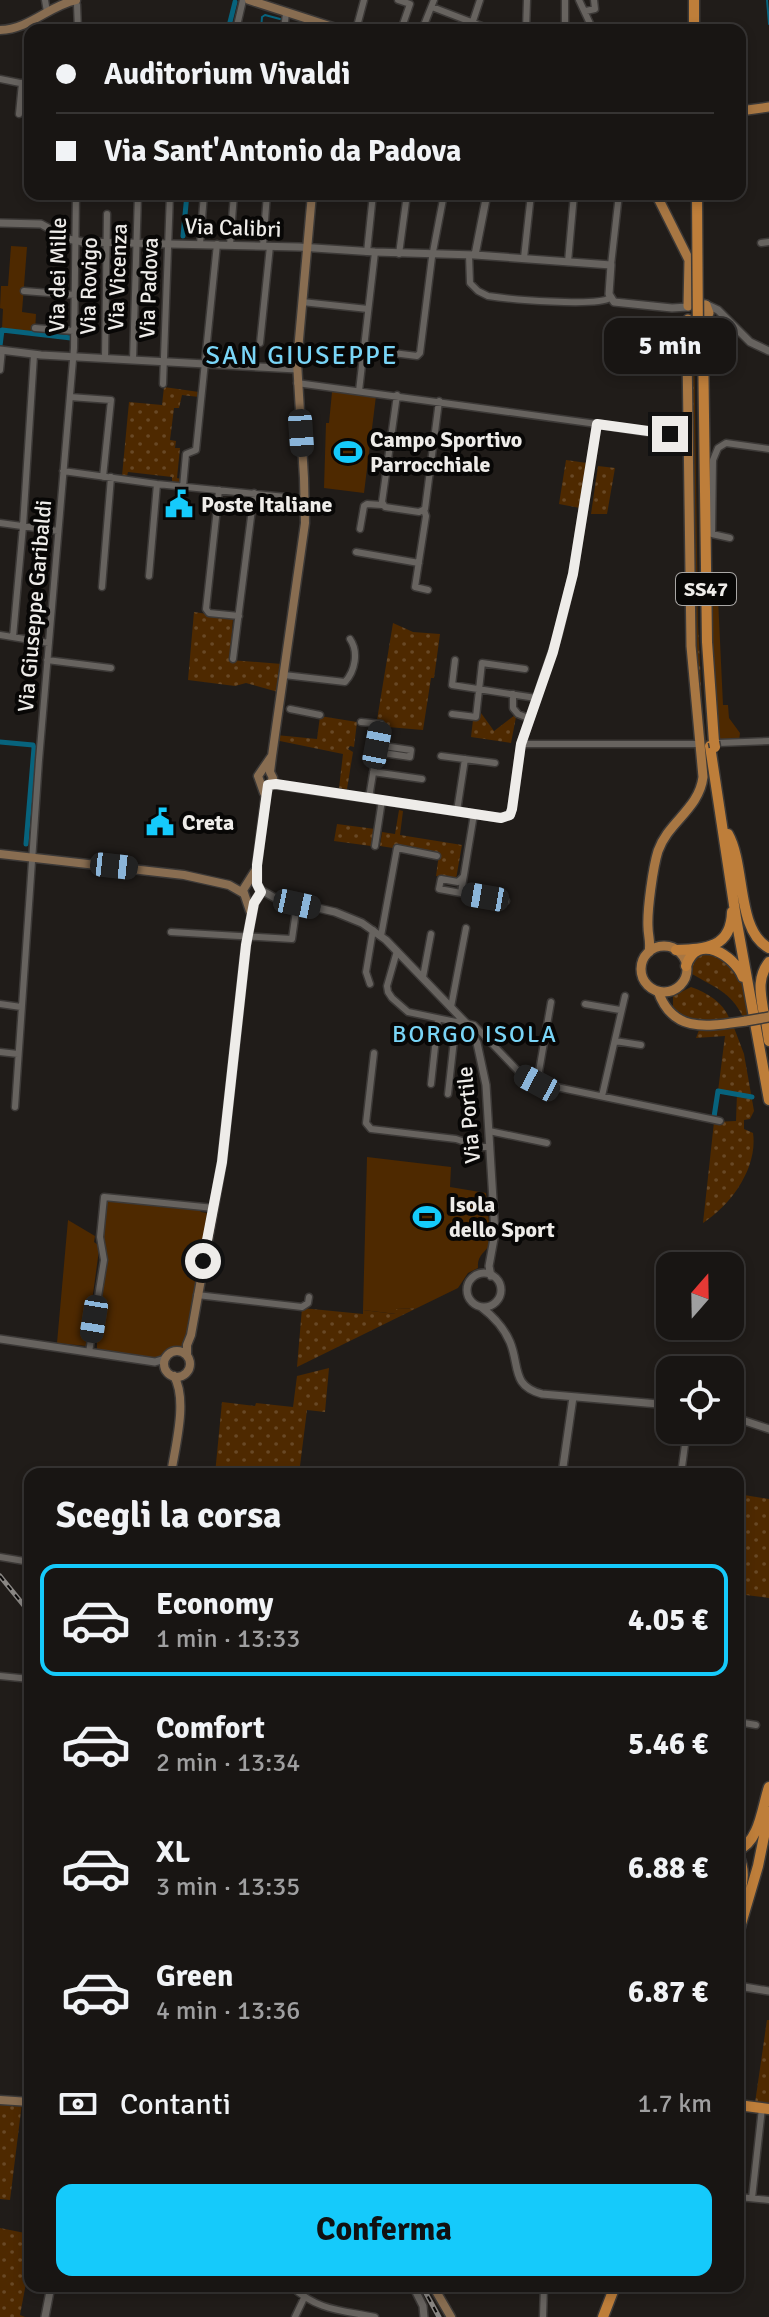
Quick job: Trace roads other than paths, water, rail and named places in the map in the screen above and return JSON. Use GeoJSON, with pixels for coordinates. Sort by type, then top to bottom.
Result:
{"type":"FeatureCollection","features":[{"type":"Feature","properties":{"kind":"highway"},"geometry":{"type":"LineString","coordinates":[[696,0],[697,24]]}},
{"type":"Feature","properties":{"kind":"highway","name":"SS47"},"geometry":{"type":"LineString","coordinates":[[699,200],[695,317],[713,744],[719,812],[768,1095]]}},
{"type":"Feature","properties":{"kind":"highway","name":"SS47"},"geometry":{"type":"LineString","coordinates":[[713,744],[769,1065]]}},
{"type":"Feature","properties":{"kind":"highway"},"geometry":{"type":"LineString","coordinates":[[676,950],[719,943],[732,923],[733,907],[722,851],[719,812]]}},
{"type":"Feature","properties":{"kind":"highway"},"geometry":{"type":"LineString","coordinates":[[728,834],[736,853],[749,924],[757,939],[769,948]]}},
{"type":"Feature","properties":{"kind":"highway","name":"SS47"},"geometry":{"type":"LineString","coordinates":[[686,966],[691,955],[703,949],[719,952],[738,967],[743,977],[761,1074],[768,1095]]}},
{"type":"Feature","properties":{"kind":"highway"},"geometry":{"type":"LineString","coordinates":[[769,962],[759,984],[769,1041]]}},
{"type":"Feature","properties":{"kind":"highway"},"geometry":{"type":"LineString","coordinates":[[744,1847],[754,1833],[769,1787]]}},
{"type":"Feature","properties":{"kind":"highway"},"geometry":{"type":"LineString","coordinates":[[744,1914],[769,1812]]}},
{"type":"Feature","properties":{"kind":"highway"},"geometry":{"type":"LineString","coordinates":[[744,2106],[766,2109]]}},
{"type":"Feature","properties":{"kind":"highway"},"geometry":{"type":"LineString","coordinates":[[603,2317],[613,2292]]}},
{"type":"Feature","properties":{"kind":"main road"},"geometry":{"type":"LineString","coordinates":[[28,24],[63,2],[75,0]]}},
{"type":"Feature","properties":{"kind":"main road"},"geometry":{"type":"LineString","coordinates":[[246,0],[274,4],[286,13],[316,24]]}},
{"type":"Feature","properties":{"kind":"main road"},"geometry":{"type":"LineString","coordinates":[[0,30],[24,25]]}},
{"type":"Feature","properties":{"kind":"main road"},"geometry":{"type":"LineString","coordinates":[[746,110],[769,107]]}},
{"type":"Feature","properties":{"kind":"main road"},"geometry":{"type":"LineString","coordinates":[[179,1376],[190,1368],[185,1350],[191,1335],[222,1162],[252,891],[304,532],[305,499],[297,369],[311,200]]}},
{"type":"Feature","properties":{"kind":"main road"},"geometry":{"type":"LineString","coordinates":[[659,200],[689,257],[689,284],[695,317],[687,351],[691,646],[703,777],[695,802],[659,848],[648,920],[649,952],[641,964],[642,978],[651,988],[673,990]]}},
{"type":"Feature","properties":{"kind":"main road"},"geometry":{"type":"LineString","coordinates":[[695,317],[709,313],[706,319]]}},
{"type":"Feature","properties":{"kind":"main road"},"geometry":{"type":"LineString","coordinates":[[0,854],[151,870],[252,891]]}},
{"type":"Feature","properties":{"kind":"main road"},"geometry":{"type":"LineString","coordinates":[[650,936],[663,946],[676,950],[686,966],[685,978],[673,990],[669,1001],[671,1013]]}},
{"type":"Feature","properties":{"kind":"main road"},"geometry":{"type":"LineString","coordinates":[[649,952],[663,946]]}},
{"type":"Feature","properties":{"kind":"main road"},"geometry":{"type":"LineString","coordinates":[[658,991],[671,1013],[683,1022],[702,1027],[766,1018]]}},
{"type":"Feature","properties":{"kind":"main road"},"geometry":{"type":"LineString","coordinates":[[179,1376],[167,1372],[165,1363],[170,1353],[185,1350]]}},
{"type":"Feature","properties":{"kind":"main road"},"geometry":{"type":"LineString","coordinates":[[172,1468],[179,1416],[179,1376]]}},
{"type":"Feature","properties":{"kind":"main road"},"geometry":{"type":"LineString","coordinates":[[0,2100],[24,2102]]}},
{"type":"Feature","properties":{"kind":"main road"},"geometry":{"type":"LineString","coordinates":[[436,2292],[451,2317]]}},
{"type":"Feature","properties":{"kind":"street"},"geometry":{"type":"LineString","coordinates":[[45,0],[47,12]]}},
{"type":"Feature","properties":{"kind":"street"},"geometry":{"type":"LineString","coordinates":[[75,0],[77,24]]}},
{"type":"Feature","properties":{"kind":"street"},"geometry":{"type":"LineString","coordinates":[[238,24],[246,0]]}},
{"type":"Feature","properties":{"kind":"street"},"geometry":{"type":"LineString","coordinates":[[357,24],[364,0]]}},
{"type":"Feature","properties":{"kind":"street"},"geometry":{"type":"LineString","coordinates":[[398,0],[410,4],[403,24]]}},
{"type":"Feature","properties":{"kind":"street"},"geometry":{"type":"LineString","coordinates":[[472,24],[480,0]]}},
{"type":"Feature","properties":{"kind":"street"},"geometry":{"type":"LineString","coordinates":[[526,24],[527,0]]}},
{"type":"Feature","properties":{"kind":"street"},"geometry":{"type":"LineString","coordinates":[[565,0],[565,24]]}},
{"type":"Feature","properties":{"kind":"street"},"geometry":{"type":"LineString","coordinates":[[579,0],[591,24]]}},
{"type":"Feature","properties":{"kind":"street"},"geometry":{"type":"LineString","coordinates":[[586,11],[595,9],[594,0]]}},
{"type":"Feature","properties":{"kind":"street"},"geometry":{"type":"LineString","coordinates":[[424,24],[433,3],[468,24]]}},
{"type":"Feature","properties":{"kind":"street"},"geometry":{"type":"LineString","coordinates":[[285,24],[286,13]]}},
{"type":"Feature","properties":{"kind":"street"},"geometry":{"type":"LineString","coordinates":[[0,79],[24,84]]}},
{"type":"Feature","properties":{"kind":"street"},"geometry":{"type":"LineString","coordinates":[[19,114],[24,93]]}},
{"type":"Feature","properties":{"kind":"street","name":"Via dei Mille"},"geometry":{"type":"LineString","coordinates":[[73,357],[76,200]]}},
{"type":"Feature","properties":{"kind":"street","name":"Via Vicenza"},"geometry":{"type":"LineString","coordinates":[[133,360],[138,200]]}},
{"type":"Feature","properties":{"kind":"street","name":"Via Padova"},"geometry":{"type":"LineString","coordinates":[[163,384],[170,200]]}},
{"type":"Feature","properties":{"kind":"street"},"geometry":{"type":"LineString","coordinates":[[200,244],[204,200]]}},
{"type":"Feature","properties":{"kind":"street"},"geometry":{"type":"LineString","coordinates":[[230,245],[234,200]]}},
{"type":"Feature","properties":{"kind":"street"},"geometry":{"type":"LineString","coordinates":[[260,343],[267,200]]}},
{"type":"Feature","properties":{"kind":"street"},"geometry":{"type":"LineString","coordinates":[[359,391],[368,309],[373,200]]}},
{"type":"Feature","properties":{"kind":"street"},"geometry":{"type":"LineString","coordinates":[[399,254],[406,200]]}},
{"type":"Feature","properties":{"kind":"street"},"geometry":{"type":"LineString","coordinates":[[393,353],[417,356],[420,353],[443,200]]}},
{"type":"Feature","properties":{"kind":"street"},"geometry":{"type":"LineString","coordinates":[[486,200],[472,255],[469,280],[473,287],[488,296],[568,302],[602,302],[610,298]]}},
{"type":"Feature","properties":{"kind":"street"},"geometry":{"type":"LineString","coordinates":[[524,258],[530,200]]}},
{"type":"Feature","properties":{"kind":"street"},"geometry":{"type":"LineString","coordinates":[[568,262],[573,200]]}},
{"type":"Feature","properties":{"kind":"street"},"geometry":{"type":"LineString","coordinates":[[618,200],[608,287],[610,298],[620,304],[672,308],[695,317],[712,306],[746,338],[769,351]]}},
{"type":"Feature","properties":{"kind":"street","name":"Via Rovigo"},"geometry":{"type":"LineString","coordinates":[[105,358],[107,214]]}},
{"type":"Feature","properties":{"kind":"street","name":"Via Calibri"},"geometry":{"type":"LineString","coordinates":[[0,223],[39,224],[76,241],[472,255],[611,265]]}},
{"type":"Feature","properties":{"kind":"street"},"geometry":{"type":"LineString","coordinates":[[761,243],[769,242]]}},
{"type":"Feature","properties":{"kind":"street"},"geometry":{"type":"LineString","coordinates":[[183,487],[187,454],[196,450],[217,244]]}},
{"type":"Feature","properties":{"kind":"street"},"geometry":{"type":"LineString","coordinates":[[24,291],[75,295]]}},
{"type":"Feature","properties":{"kind":"street"},"geometry":{"type":"LineString","coordinates":[[302,302],[368,309]]}},
{"type":"Feature","properties":{"kind":"street"},"geometry":{"type":"LineString","coordinates":[[706,319],[725,318]]}},
{"type":"Feature","properties":{"kind":"street"},"geometry":{"type":"LineString","coordinates":[[35,328],[74,331]]}},
{"type":"Feature","properties":{"kind":"street"},"geometry":{"type":"LineString","coordinates":[[0,370],[1,350],[34,355],[297,369]]}},
{"type":"Feature","properties":{"kind":"street"},"geometry":{"type":"LineString","coordinates":[[13,637],[34,355]]}},
{"type":"Feature","properties":{"kind":"street","name":"Via Giuseppe Garibaldi"},"geometry":{"type":"LineString","coordinates":[[15,1107],[47,660],[73,357]]}},
{"type":"Feature","properties":{"kind":"street"},"geometry":{"type":"LineString","coordinates":[[297,383],[689,434]]}},
{"type":"Feature","properties":{"kind":"street"},"geometry":{"type":"LineString","coordinates":[[382,505],[397,395]]}},
{"type":"Feature","properties":{"kind":"street"},"geometry":{"type":"LineString","coordinates":[[70,397],[111,400],[102,587]]}},
{"type":"Feature","properties":{"kind":"street"},"geometry":{"type":"LineString","coordinates":[[428,590],[415,587],[439,401]]}},
{"type":"Feature","properties":{"kind":"street"},"geometry":{"type":"LineString","coordinates":[[675,434],[689,420]]}},
{"type":"Feature","properties":{"kind":"street"},"geometry":{"type":"LineString","coordinates":[[268,778],[298,788],[501,818],[510,815],[521,744],[553,652],[569,590],[597,424]]}},
{"type":"Feature","properties":{"kind":"street"},"geometry":{"type":"LineString","coordinates":[[675,434],[689,448]]}},
{"type":"Feature","properties":{"kind":"street"},"geometry":{"type":"LineString","coordinates":[[730,538],[712,534],[713,460],[718,448],[726,443],[769,449]]}},
{"type":"Feature","properties":{"kind":"street"},"geometry":{"type":"LineString","coordinates":[[63,471],[305,499]]}},
{"type":"Feature","properties":{"kind":"street"},"geometry":{"type":"LineString","coordinates":[[149,576],[157,484]]}},
{"type":"Feature","properties":{"kind":"street"},"geometry":{"type":"LineString","coordinates":[[219,490],[206,609],[209,613],[239,616]]}},
{"type":"Feature","properties":{"kind":"street"},"geometry":{"type":"LineString","coordinates":[[233,659],[254,493]]}},
{"type":"Feature","properties":{"kind":"street"},"geometry":{"type":"LineString","coordinates":[[360,529],[367,504],[419,512],[424,510]]}},
{"type":"Feature","properties":{"kind":"street"},"geometry":{"type":"LineString","coordinates":[[0,523],[58,531]]}},
{"type":"Feature","properties":{"kind":"street"},"geometry":{"type":"LineString","coordinates":[[356,552],[419,563]]}},
{"type":"Feature","properties":{"kind":"street"},"geometry":{"type":"LineString","coordinates":[[0,635],[49,643]]}},
{"type":"Feature","properties":{"kind":"street"},"geometry":{"type":"LineString","coordinates":[[284,675],[345,682],[355,658],[350,639]]}},
{"type":"Feature","properties":{"kind":"street"},"geometry":{"type":"LineString","coordinates":[[47,660],[111,668]]}},
{"type":"Feature","properties":{"kind":"street"},"geometry":{"type":"LineString","coordinates":[[455,660],[452,685],[536,698]]}},
{"type":"Feature","properties":{"kind":"street"},"geometry":{"type":"LineString","coordinates":[[452,714],[476,717],[479,663],[525,669]]}},
{"type":"Feature","properties":{"kind":"street"},"geometry":{"type":"LineString","coordinates":[[513,694],[513,708],[528,718]]}},
{"type":"Feature","properties":{"kind":"street"},"geometry":{"type":"LineString","coordinates":[[290,709],[320,715]]}},
{"type":"Feature","properties":{"kind":"street"},"geometry":{"type":"LineString","coordinates":[[361,722],[381,724],[369,798]]}},
{"type":"Feature","properties":{"kind":"street"},"geometry":{"type":"LineString","coordinates":[[713,744],[769,741]]}},
{"type":"Feature","properties":{"kind":"street"},"geometry":{"type":"LineString","coordinates":[[521,744],[696,744]]}},
{"type":"Feature","properties":{"kind":"street"},"geometry":{"type":"LineString","coordinates":[[441,756],[495,763]]}},
{"type":"Feature","properties":{"kind":"street"},"geometry":{"type":"LineString","coordinates":[[457,811],[465,759]]}},
{"type":"Feature","properties":{"kind":"street"},"geometry":{"type":"LineString","coordinates":[[373,772],[422,779]]}},
{"type":"Feature","properties":{"kind":"street"},"geometry":{"type":"LineString","coordinates":[[375,846],[382,800]]}},
{"type":"Feature","properties":{"kind":"street"},"geometry":{"type":"LineString","coordinates":[[461,893],[474,814]]}},
{"type":"Feature","properties":{"kind":"street"},"geometry":{"type":"LineString","coordinates":[[381,936],[397,848],[437,856]]}},
{"type":"Feature","properties":{"kind":"street"},"geometry":{"type":"LineString","coordinates":[[463,877],[458,882],[441,879],[439,889],[506,901]]}},
{"type":"Feature","properties":{"kind":"street","name":"Via Portile"},"geometry":{"type":"LineString","coordinates":[[252,891],[348,916],[373,930],[451,1007],[475,1040],[486,1085],[495,1233],[491,1276]]}},
{"type":"Feature","properties":{"kind":"street"},"geometry":{"type":"LineString","coordinates":[[171,932],[292,939],[297,904]]}},
{"type":"Feature","properties":{"kind":"street"},"geometry":{"type":"LineString","coordinates":[[451,1007],[466,928]]}},
{"type":"Feature","properties":{"kind":"street"},"geometry":{"type":"LineString","coordinates":[[370,984],[366,972],[373,930]]}},
{"type":"Feature","properties":{"kind":"street"},"geometry":{"type":"LineString","coordinates":[[423,977],[431,934]]}},
{"type":"Feature","properties":{"kind":"street"},"geometry":{"type":"LineString","coordinates":[[397,951],[387,986],[388,992],[402,1009],[474,1025],[522,1075],[537,1083],[720,1121]]}},
{"type":"Feature","properties":{"kind":"street"},"geometry":{"type":"LineString","coordinates":[[602,1096],[625,996]]}},
{"type":"Feature","properties":{"kind":"street"},"geometry":{"type":"LineString","coordinates":[[537,1083],[551,1002]]}},
{"type":"Feature","properties":{"kind":"street"},"geometry":{"type":"LineString","coordinates":[[0,1004],[21,1007]]}},
{"type":"Feature","properties":{"kind":"street"},"geometry":{"type":"LineString","coordinates":[[585,1004],[620,1010]]}},
{"type":"Feature","properties":{"kind":"street"},"geometry":{"type":"LineString","coordinates":[[431,1084],[438,1019]]}},
{"type":"Feature","properties":{"kind":"street","name":"Via Portile"},"geometry":{"type":"LineString","coordinates":[[448,1094],[462,1022]]}},
{"type":"Feature","properties":{"kind":"street"},"geometry":{"type":"LineString","coordinates":[[475,1040],[485,1037]]}},
{"type":"Feature","properties":{"kind":"street"},"geometry":{"type":"LineString","coordinates":[[615,1041],[641,1045]]}},
{"type":"Feature","properties":{"kind":"street"},"geometry":{"type":"LineString","coordinates":[[0,1052],[18,1054]]}},
{"type":"Feature","properties":{"kind":"street"},"geometry":{"type":"LineString","coordinates":[[374,1053],[368,1127],[490,1147]]}},
{"type":"Feature","properties":{"kind":"street"},"geometry":{"type":"LineString","coordinates":[[489,1131],[547,1143]]}},
{"type":"Feature","properties":{"kind":"street"},"geometry":{"type":"LineString","coordinates":[[89,1352],[104,1260],[100,1237],[104,1197],[214,1208]]}},
{"type":"Feature","properties":{"kind":"street"},"geometry":{"type":"LineString","coordinates":[[491,1259],[471,1280],[467,1292],[472,1302],[494,1319],[509,1339],[518,1374],[526,1388],[542,1394],[656,1404]]}},
{"type":"Feature","properties":{"kind":"street"},"geometry":{"type":"LineString","coordinates":[[480,1274],[491,1276],[500,1286],[492,1313],[494,1319]]}},
{"type":"Feature","properties":{"kind":"street"},"geometry":{"type":"LineString","coordinates":[[197,1295],[302,1307],[308,1303],[309,1297]]}},
{"type":"Feature","properties":{"kind":"street"},"geometry":{"type":"LineString","coordinates":[[481,1307],[494,1303]]}},
{"type":"Feature","properties":{"kind":"street"},"geometry":{"type":"LineString","coordinates":[[0,1339],[165,1363]]}},
{"type":"Feature","properties":{"kind":"street"},"geometry":{"type":"LineString","coordinates":[[563,1468],[573,1397]]}},
{"type":"Feature","properties":{"kind":"street"},"geometry":{"type":"LineString","coordinates":[[744,1421],[769,1429]]}},
{"type":"Feature","properties":{"kind":"street"},"geometry":{"type":"LineString","coordinates":[[682,1468],[685,1444]]}},
{"type":"Feature","properties":{"kind":"street"},"geometry":{"type":"LineString","coordinates":[[0,1557],[24,1561]]}},
{"type":"Feature","properties":{"kind":"street"},"geometry":{"type":"LineString","coordinates":[[0,1676],[24,1678]]}},
{"type":"Feature","properties":{"kind":"street"},"geometry":{"type":"LineString","coordinates":[[744,1723],[756,1725]]}},
{"type":"Feature","properties":{"kind":"street"},"geometry":{"type":"LineString","coordinates":[[744,1987],[769,1991]]}},
{"type":"Feature","properties":{"kind":"street"},"geometry":{"type":"LineString","coordinates":[[752,2198],[766,2109]]}},
{"type":"Feature","properties":{"kind":"street"},"geometry":{"type":"LineString","coordinates":[[744,2197],[769,2200]]}},
{"type":"Feature","properties":{"kind":"street"},"geometry":{"type":"LineString","coordinates":[[45,2317],[50,2292]]}},
{"type":"Feature","properties":{"kind":"street"},"geometry":{"type":"LineString","coordinates":[[298,2292],[324,2307],[375,2317]]}},
{"type":"Feature","properties":{"kind":"street"},"geometry":{"type":"LineString","coordinates":[[416,2292],[423,2306],[424,2317]]}},
{"type":"Feature","properties":{"kind":"street"},"geometry":{"type":"LineString","coordinates":[[543,2317],[544,2292]]}},
{"type":"Feature","properties":{"kind":"street"},"geometry":{"type":"LineString","coordinates":[[295,2317],[304,2298]]}},
{"type":"Feature","properties":{"kind":"waterway"},"geometry":{"type":"LineString","coordinates":[[767,0],[769,24]]}},
{"type":"Feature","properties":{"kind":"waterway"},"geometry":{"type":"LineString","coordinates":[[230,24],[235,2]]}},
{"type":"Feature","properties":{"kind":"waterway"},"geometry":{"type":"LineString","coordinates":[[261,24],[265,15],[280,19]]}},
{"type":"Feature","properties":{"kind":"waterway"},"geometry":{"type":"LineString","coordinates":[[183,236],[186,200]]}},
{"type":"Feature","properties":{"kind":"waterway"},"geometry":{"type":"LineString","coordinates":[[0,346],[2,330],[71,338]]}},
{"type":"Feature","properties":{"kind":"waterway"},"geometry":{"type":"LineString","coordinates":[[0,742],[33,745],[34,748],[26,844]]}},
{"type":"Feature","properties":{"kind":"waterway"},"geometry":{"type":"LineString","coordinates":[[714,1117],[718,1091],[752,1097]]}},
{"type":"Feature","properties":{"kind":"railway"},"geometry":{"type":"LineString","coordinates":[[0,1576],[24,1606]]}},
{"type":"Feature","properties":{"kind":"railway"},"geometry":{"type":"LineString","coordinates":[[425,2292],[439,2317]]}},
{"type":"Feature","properties":{"kind":"place","name":"Campo Sportivo Parrocchiale"},"geometry":{"type":"Point","coordinates":[348,452]}},
{"type":"Feature","properties":{"kind":"place","name":"Poste Italiane"},"geometry":{"type":"Point","coordinates":[179,504]}},
{"type":"Feature","properties":{"kind":"place","name":"Creta"},"geometry":{"type":"Point","coordinates":[160,822]}},
{"type":"Feature","properties":{"kind":"place","name":"Isola dello Sport"},"geometry":{"type":"Point","coordinates":[427,1217]}},
{"type":"Feature","properties":{"kind":"district","name":"SAN GIUSEPPE"},"geometry":{"type":"Point","coordinates":[302,355]}},
{"type":"Feature","properties":{"kind":"district","name":"BORGO ISOLA"},"geometry":{"type":"Point","coordinates":[475,1034]}}]}
